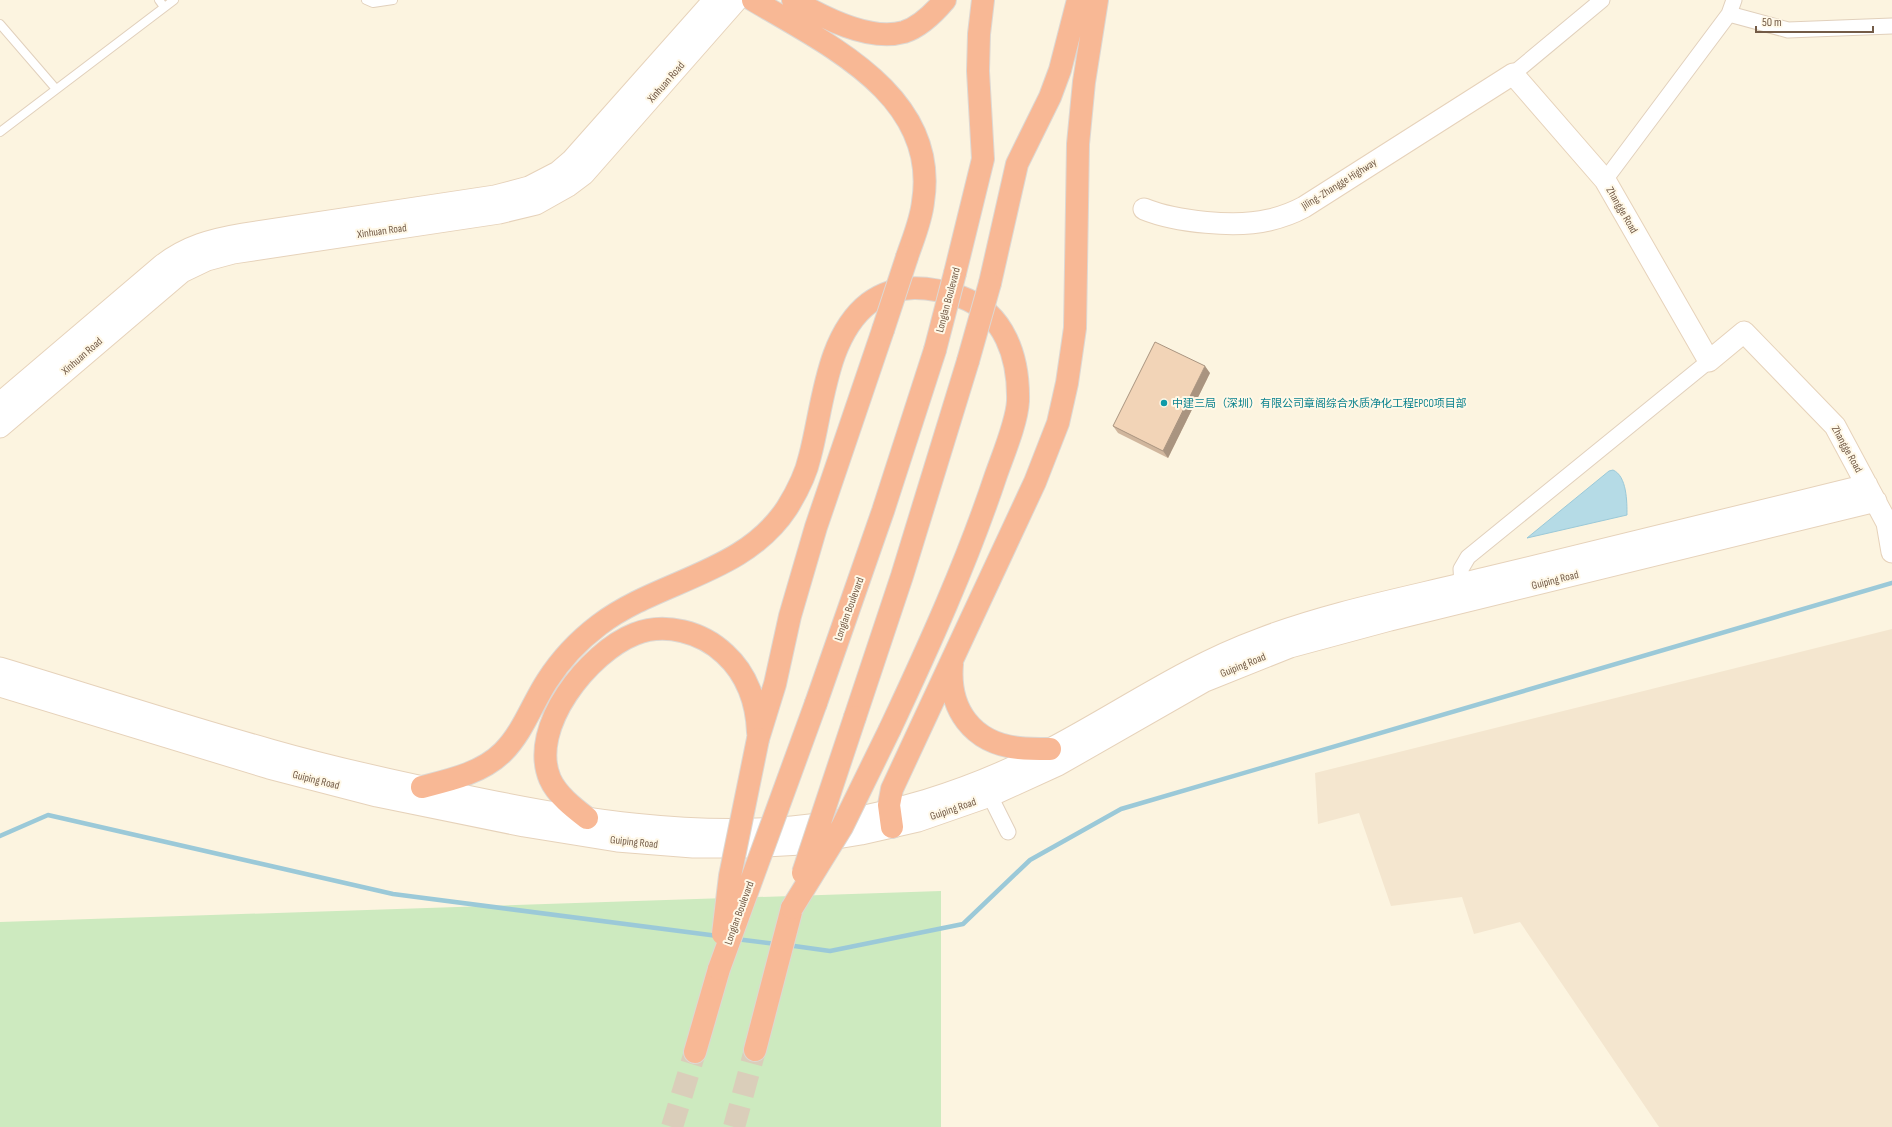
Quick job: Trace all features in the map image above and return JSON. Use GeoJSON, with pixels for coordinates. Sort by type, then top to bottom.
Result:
{"type":"FeatureCollection","features":[{"type":"Feature","properties":{"kind":"highway"},"geometry":{"type":"LineString","coordinates":[[720,969],[730,876],[758,739],[775,684],[793,602],[820,512],[907,257],[923,203],[925,175],[920,147],[902,110],[892,95],[863,69],[829,45],[753,0]]}},
{"type":"Feature","properties":{"kind":"highway"},"geometry":{"type":"LineString","coordinates":[[793,0],[838,22],[872,32],[895,34],[905,32],[927,19],[945,0]]}},
{"type":"Feature","properties":{"kind":"highway","name":"Longlan Boulevard"},"geometry":{"type":"LineString","coordinates":[[695,1052],[720,969],[881,518],[935,350],[983,158],[978,71],[979,34],[983,0]]}},
{"type":"Feature","properties":{"kind":"highway"},"geometry":{"type":"LineString","coordinates":[[756,1050],[792,908],[902,576],[968,361],[990,283],[1017,164],[1050,98],[1060,70],[1078,0]]}},
{"type":"Feature","properties":{"kind":"highway"},"geometry":{"type":"LineString","coordinates":[[890,819],[889,799],[892,789],[1046,455],[1058,423],[1070,365],[1077,306],[1076,182],[1079,133],[1084,82],[1098,0]]}},
{"type":"Feature","properties":{"kind":"highway"},"geometry":{"type":"LineString","coordinates":[[422,787],[476,770],[503,752],[520,730],[546,682],[562,659],[581,640],[602,623],[644,599],[724,563],[759,540],[772,527],[785,512],[804,476],[833,358],[847,328],[854,317],[866,305],[878,297],[898,289],[910,288],[935,290],[963,298],[985,310],[996,322],[1009,344],[1014,359],[1017,377],[1018,405],[1002,458],[971,546],[932,639],[842,827],[792,908]]}},
{"type":"Feature","properties":{"kind":"highway"},"geometry":{"type":"LineString","coordinates":[[587,818],[564,799],[550,779],[546,758],[549,732],[559,708],[582,674],[595,660],[621,641],[631,636],[647,631],[674,630],[698,636],[723,651],[740,670],[749,687],[757,718],[758,739]]}},
{"type":"Feature","properties":{"kind":"highway"},"geometry":{"type":"LineString","coordinates":[[953,658],[951,677],[952,692],[960,711],[973,729],[984,738],[1005,745],[1019,748],[1050,749]]}},
{"type":"Feature","properties":{"kind":"street","name":"Xinhuan Road"},"geometry":{"type":"LineString","coordinates":[[0,403],[172,257],[196,245],[213,239],[243,234],[495,196],[529,187],[544,180],[558,172],[584,149],[714,0]]}},
{"type":"Feature","properties":{"kind":"street","name":"Xinhuan Road"},"geometry":{"type":"LineString","coordinates":[[0,427],[154,295],[182,272],[198,264],[233,253],[498,213],[536,204],[552,196],[574,182],[597,161],[738,0]]}},
{"type":"Feature","properties":{"kind":"street"},"geometry":{"type":"LineString","coordinates":[[1513,74],[1602,0]]}},
{"type":"Feature","properties":{"kind":"street"},"geometry":{"type":"LineString","coordinates":[[1605,180],[1729,14],[1734,0]]}},
{"type":"Feature","properties":{"kind":"street"},"geometry":{"type":"LineString","coordinates":[[1729,14],[1788,30],[1892,26]]}},
{"type":"Feature","properties":{"kind":"street","name":"Zhangge Road"},"geometry":{"type":"LineString","coordinates":[[1513,74],[1605,180],[1709,360],[1744,332],[1831,421],[1890,526],[1892,552]]}},
{"type":"Feature","properties":{"kind":"street","name":"Jiling-Zhangge Highway"},"geometry":{"type":"LineString","coordinates":[[1144,210],[1176,219],[1206,222],[1255,222],[1282,217],[1304,207],[1513,74]]}},
{"type":"Feature","properties":{"kind":"street"},"geometry":{"type":"LineString","coordinates":[[1462,584],[1461,569],[1468,557],[1709,360]]}},
{"type":"Feature","properties":{"kind":"street","name":"Guiping Road"},"geometry":{"type":"LineString","coordinates":[[0,686],[269,768],[377,796],[559,832],[646,844],[693,847],[747,847],[801,844],[890,819],[1007,770],[1050,749],[1197,665],[1255,640],[1285,630],[1343,613],[1462,584],[1871,493]]}},
{"type":"Feature","properties":{"kind":"street","name":"Guiping Road"},"geometry":{"type":"LineString","coordinates":[[0,668],[274,751],[422,787],[527,809],[587,818],[679,828],[747,830],[890,819],[924,819],[990,796],[1058,765],[1205,681],[1290,647],[1871,493]]}},
{"type":"Feature","properties":{"kind":"street"},"geometry":{"type":"LineString","coordinates":[[990,796],[1008,832]]}},
{"type":"Feature","properties":{"kind":"lane"},"geometry":{"type":"LineString","coordinates":[[159,0],[164,7]]}},
{"type":"Feature","properties":{"kind":"lane"},"geometry":{"type":"LineString","coordinates":[[0,132],[174,0]]}},
{"type":"Feature","properties":{"kind":"lane"},"geometry":{"type":"LineString","coordinates":[[366,0],[373,3],[393,0]]}},
{"type":"Feature","properties":{"kind":"lane"},"geometry":{"type":"LineString","coordinates":[[0,24],[56,90]]}},
{"type":"Feature","properties":{"kind":"shaded area"},"geometry":{"type":"Polygon","coordinates":[[[1892,629],[1892,1127],[1659,1127],[1520,922],[1474,934],[1462,897],[1391,906],[1359,813],[1318,824],[1315,773],[1892,629]]]}},
{"type":"Feature","properties":{"kind":"green space"},"geometry":{"type":"Polygon","coordinates":[[[941,891],[941,1127],[0,1127],[0,922],[941,891]]]}},
{"type":"Feature","properties":{"kind":"water"},"geometry":{"type":"Polygon","coordinates":[[[1613,470],[1618,473],[1624,483],[1627,515],[1527,538],[1609,471],[1613,470]]]}},
{"type":"Feature","properties":{"kind":"building","name":"中建三局（深圳）有限公司章阁综合水质净化工程EPCO项目部"},"geometry":{"type":"Polygon","coordinates":[[[1155,342],[1205,366],[1163,451],[1113,426],[1155,342]]]}},
{"type":"Feature","properties":{"kind":"waterway"},"geometry":{"type":"LineString","coordinates":[[787,945],[830,951],[963,924],[1030,860],[1121,809],[1892,583]]}},
{"type":"Feature","properties":{"kind":"waterway"},"geometry":{"type":"LineString","coordinates":[[0,836],[48,815],[393,894],[718,936]]}},
{"type":"Feature","properties":{"kind":"waterway"},"geometry":{"type":"LineString","coordinates":[[736,939],[776,944]]}},
{"type":"Feature","properties":{"kind":"tunnel"},"geometry":{"type":"LineString","coordinates":[[734,1127],[755,1050]]}},
{"type":"Feature","properties":{"kind":"tunnel"},"geometry":{"type":"LineString","coordinates":[[672,1127],[695,1052]]}},
{"type":"Feature","properties":{"kind":"place","name":"中建三局（深圳）有限公司章阁综合水质净化工程EPCO项目部"},"geometry":{"type":"Point","coordinates":[1164,403]}}]}
